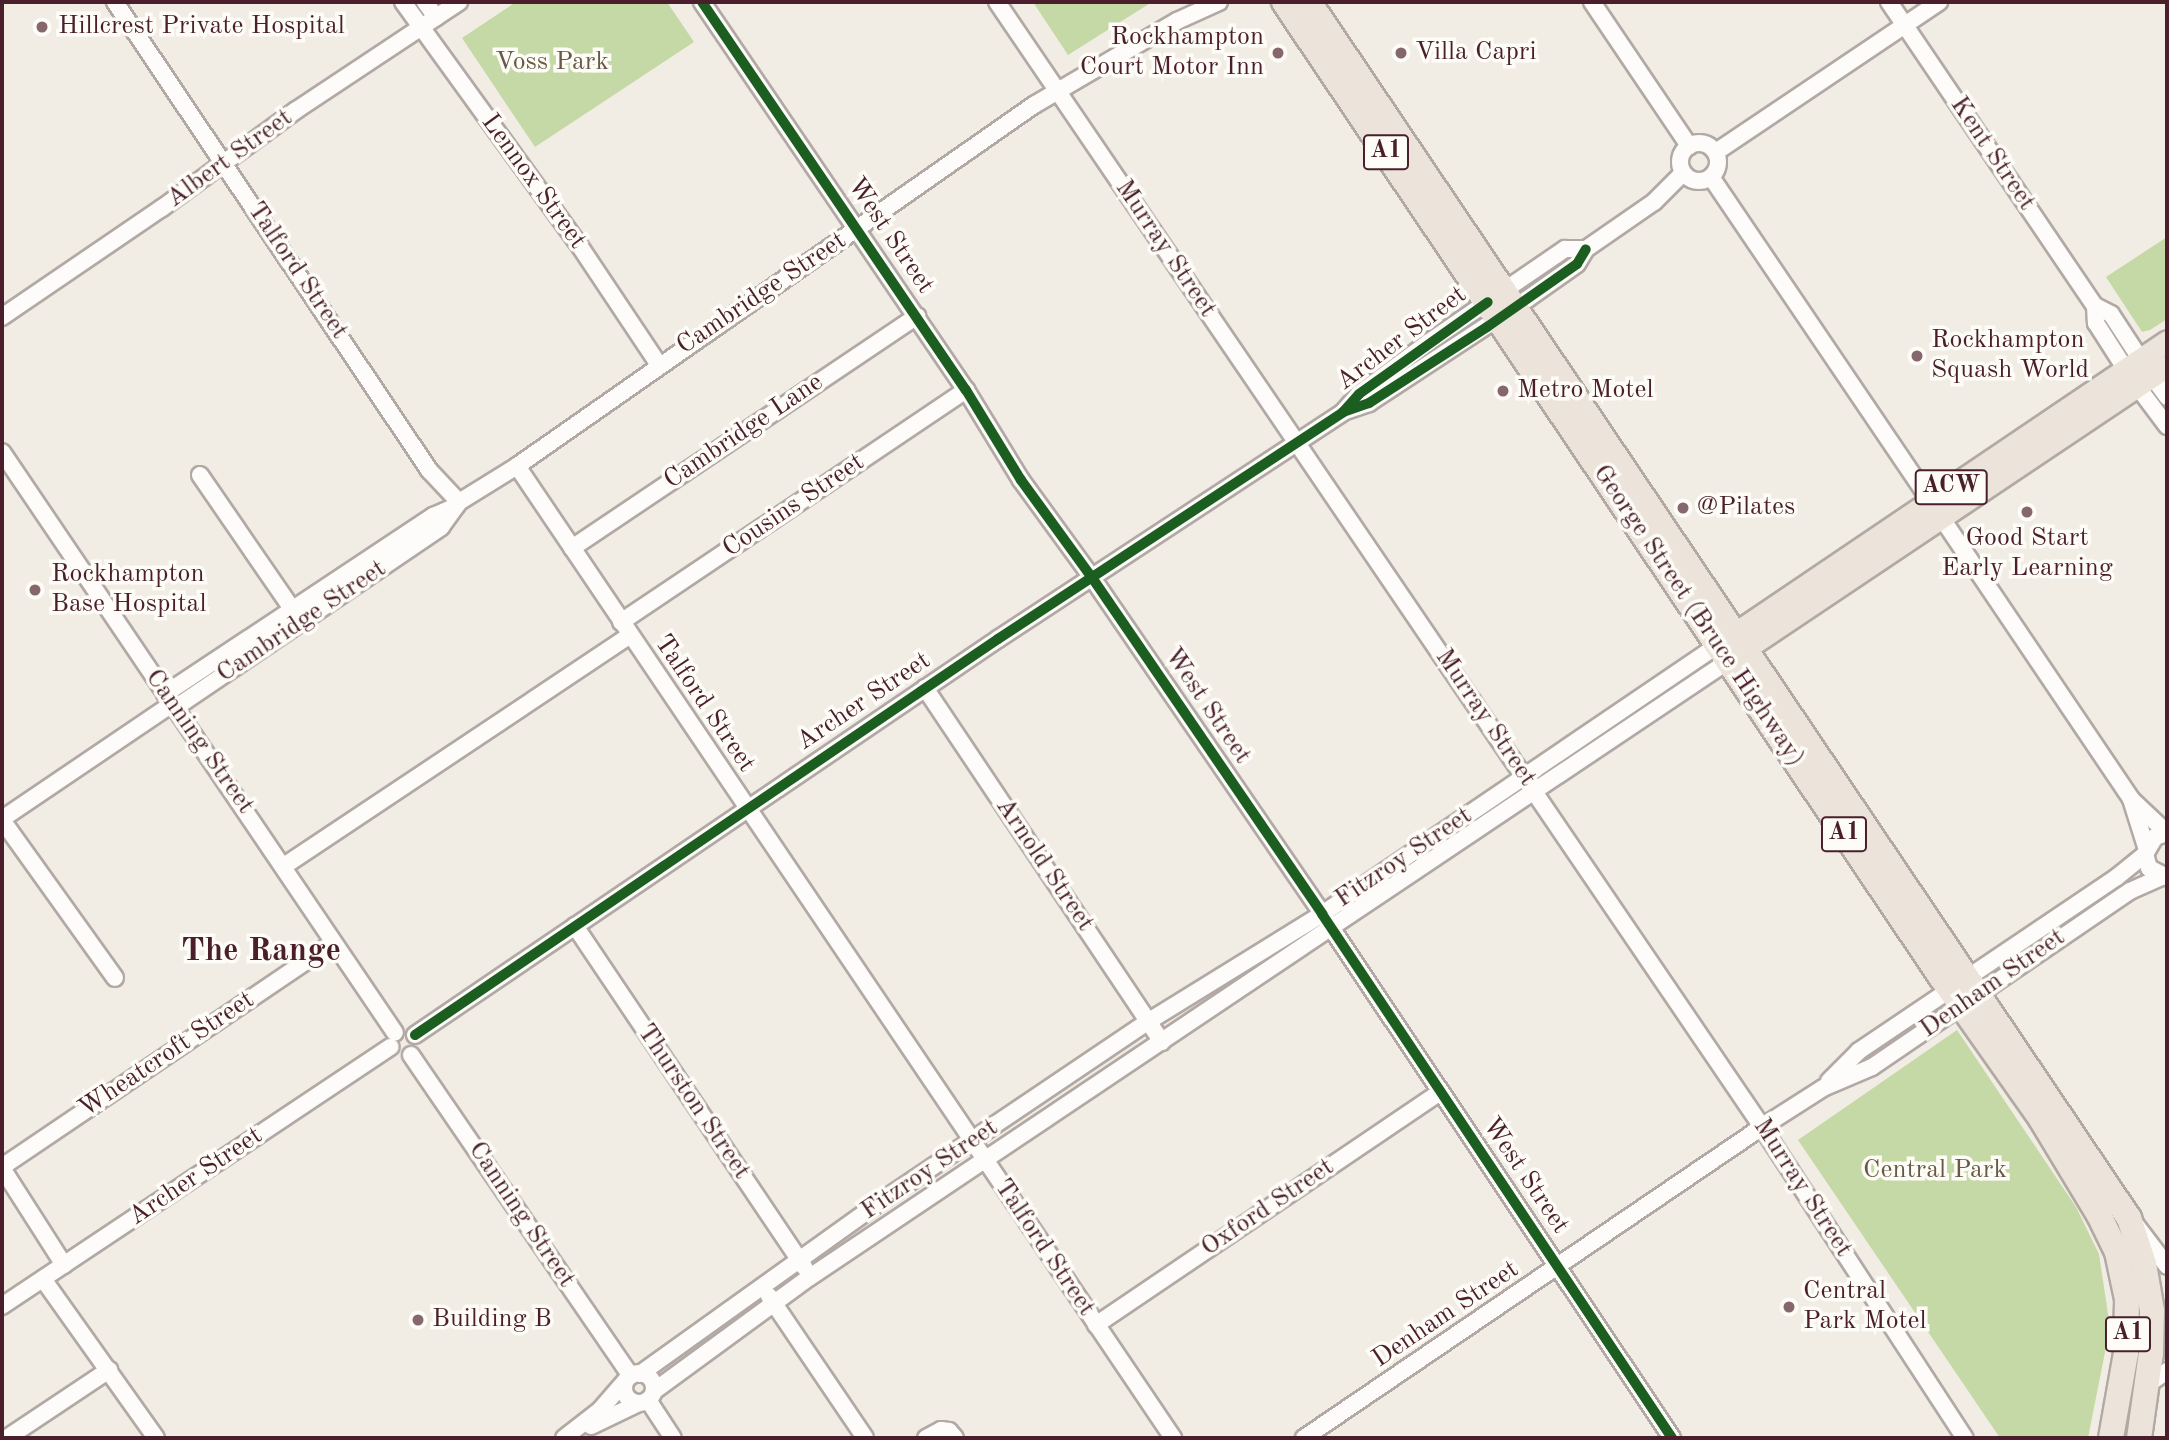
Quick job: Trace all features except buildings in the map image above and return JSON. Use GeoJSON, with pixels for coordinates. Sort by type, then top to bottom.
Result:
{"type":"FeatureCollection","features":[{"type":"Feature","properties":{"kind":"highway","name":"George Street (Bruce Highway)"},"geometry":{"type":"LineString","coordinates":[[1284,2],[1502,304]]}},
{"type":"Feature","properties":{"kind":"highway","name":"George Street (Bruce Highway)"},"geometry":{"type":"LineString","coordinates":[[1308,2],[1502,304],[1964,991],[2129,1218]]}},
{"type":"Feature","properties":{"kind":"highway","name":"George Street (Bruce Highway)"},"geometry":{"type":"LineString","coordinates":[[1964,991],[2108,1232],[2124,1276],[2128,1325],[2112,1438]]}},
{"type":"Feature","properties":{"kind":"highway","name":"A1"},"geometry":{"type":"LineString","coordinates":[[2129,1218],[2149,1289],[2158,1363],[2139,1438]]}},
{"type":"Feature","properties":{"kind":"highway"},"geometry":{"type":"LineString","coordinates":[[2112,1438],[2138,1366],[2158,1363]]}},
{"type":"Feature","properties":{"kind":"main road","name":"Fitzroy Street"},"geometry":{"type":"LineString","coordinates":[[1732,647],[2145,371],[2167,341]]}},
{"type":"Feature","properties":{"kind":"street","name":"Talford Street"},"geometry":{"type":"LineString","coordinates":[[115,2],[429,470],[458,504]]}},
{"type":"Feature","properties":{"kind":"street","name":"Lennox Street"},"geometry":{"type":"LineString","coordinates":[[403,2],[577,242],[659,365]]}},
{"type":"Feature","properties":{"kind":"street"},"geometry":{"type":"LineString","coordinates":[[425,2],[436,17]]}},
{"type":"Feature","properties":{"kind":"street","name":"Albert Street"},"geometry":{"type":"LineString","coordinates":[[2,317],[162,208],[223,162],[459,2]]}},
{"type":"Feature","properties":{"kind":"street","name":"West Street"},"geometry":{"type":"LineString","coordinates":[[702,2],[917,316],[1021,480],[1093,579],[1322,914],[1670,1437]]}},
{"type":"Feature","properties":{"kind":"street","name":"Murray Street"},"geometry":{"type":"LineString","coordinates":[[997,2],[1762,1127],[1965,1438]]}},
{"type":"Feature","properties":{"kind":"street","name":"Cambridge Street"},"geometry":{"type":"LineString","coordinates":[[1177,21],[1195,2]]}},
{"type":"Feature","properties":{"kind":"street","name":"Cambridge Street"},"geometry":{"type":"LineString","coordinates":[[170,702],[292,609],[433,516],[458,504],[517,466],[1056,90],[1177,21],[1219,2]]}},
{"type":"Feature","properties":{"kind":"street"},"geometry":{"type":"LineString","coordinates":[[1592,2],[1689,146]]}},
{"type":"Feature","properties":{"kind":"street","name":"Kent Street"},"geometry":{"type":"LineString","coordinates":[[1889,2],[2095,306],[2096,323],[2145,371],[2167,397]]}},
{"type":"Feature","properties":{"kind":"street"},"geometry":{"type":"LineString","coordinates":[[1716,152],[1904,23],[1939,2]]}},
{"type":"Feature","properties":{"kind":"street"},"geometry":{"type":"LineString","coordinates":[[1704,144],[1716,152],[1718,165],[1711,177],[1699,181],[1684,173],[1680,161],[1689,146],[1704,144]]}},
{"type":"Feature","properties":{"kind":"street","name":"Archer Street"},"geometry":{"type":"LineString","coordinates":[[415,1035],[925,688],[1343,412],[1368,403],[1502,304],[1565,249],[1586,249],[1654,202],[1684,173]]}},
{"type":"Feature","properties":{"kind":"street"},"geometry":{"type":"LineString","coordinates":[[1711,177],[2131,799],[2167,833]]}},
{"type":"Feature","properties":{"kind":"street","name":"Cambridge Lane"},"geometry":{"type":"LineString","coordinates":[[572,548],[917,316]]}},
{"type":"Feature","properties":{"kind":"street","name":"Kent Street"},"geometry":{"type":"LineString","coordinates":[[2145,371],[2167,426]]}},
{"type":"Feature","properties":{"kind":"street","name":"Cousins Street"},"geometry":{"type":"LineString","coordinates":[[284,866],[966,390]]}},
{"type":"Feature","properties":{"kind":"street","name":"Canning Street"},"geometry":{"type":"LineString","coordinates":[[2,452],[284,866],[393,1040]]}},
{"type":"Feature","properties":{"kind":"street","name":"Talford Street"},"geometry":{"type":"LineString","coordinates":[[517,466],[1173,1438]]}},
{"type":"Feature","properties":{"kind":"street"},"geometry":{"type":"LineString","coordinates":[[200,475],[292,609]]}},
{"type":"Feature","properties":{"kind":"street","name":"Cambridge Street"},"geometry":{"type":"LineString","coordinates":[[2,819],[170,702],[441,527],[458,504]]}},
{"type":"Feature","properties":{"kind":"street","name":"Fitzroy Street"},"geometry":{"type":"LineString","coordinates":[[564,1438],[600,1410],[632,1376],[764,1288],[799,1261],[1149,1021],[1322,914],[1626,708],[1732,647]]}},
{"type":"Feature","properties":{"kind":"street","name":"Fitzroy Street"},"geometry":{"type":"LineString","coordinates":[[572,1438],[647,1398],[810,1277],[1536,793],[1637,723],[1732,647]]}},
{"type":"Feature","properties":{"kind":"street","name":"Arnold Street"},"geometry":{"type":"LineString","coordinates":[[925,688],[1162,1042]]}},
{"type":"Feature","properties":{"kind":"street"},"geometry":{"type":"LineString","coordinates":[[1626,708],[1637,723]]}},
{"type":"Feature","properties":{"kind":"street"},"geometry":{"type":"LineString","coordinates":[[2131,799],[2149,868],[2164,877]]}},
{"type":"Feature","properties":{"kind":"street"},"geometry":{"type":"LineString","coordinates":[[2,819],[115,978]]}},
{"type":"Feature","properties":{"kind":"street","name":"Denham Street"},"geometry":{"type":"LineString","coordinates":[[1304,1438],[1762,1127],[1823,1088],[1872,1067],[1964,991],[2118,877],[2155,837],[2167,833]]}},
{"type":"Feature","properties":{"kind":"street","name":"Denham Street"},"geometry":{"type":"LineString","coordinates":[[1964,991],[2130,891],[2164,877]]}},
{"type":"Feature","properties":{"kind":"street","name":"Thurston Street"},"geometry":{"type":"LineString","coordinates":[[575,926],[810,1277]]}},
{"type":"Feature","properties":{"kind":"street","name":"Wheatcroft Street"},"geometry":{"type":"LineString","coordinates":[[2,1167],[333,943]]}},
{"type":"Feature","properties":{"kind":"street"},"geometry":{"type":"LineString","coordinates":[[403,1030],[415,1035],[418,1044],[411,1055],[399,1056],[393,1040],[403,1030]]}},
{"type":"Feature","properties":{"kind":"street","name":"Archer Street"},"geometry":{"type":"LineString","coordinates":[[2,1306],[393,1040]]}},
{"type":"Feature","properties":{"kind":"street","name":"Canning Street"},"geometry":{"type":"LineString","coordinates":[[411,1055],[632,1376]]}},
{"type":"Feature","properties":{"kind":"street","name":"Oxford Street"},"geometry":{"type":"LineString","coordinates":[[1096,1325],[1440,1092]]}},
{"type":"Feature","properties":{"kind":"street"},"geometry":{"type":"LineString","coordinates":[[2,1167],[64,1265]]}},
{"type":"Feature","properties":{"kind":"street"},"geometry":{"type":"LineString","coordinates":[[2129,1218],[2167,1266]]}},
{"type":"Feature","properties":{"kind":"street"},"geometry":{"type":"LineString","coordinates":[[43,1279],[156,1438]]}},
{"type":"Feature","properties":{"kind":"street"},"geometry":{"type":"LineString","coordinates":[[764,1288],[865,1438]]}},
{"type":"Feature","properties":{"kind":"street"},"geometry":{"type":"LineString","coordinates":[[717,1318],[729,1335]]}},
{"type":"Feature","properties":{"kind":"street"},"geometry":{"type":"LineString","coordinates":[[8,1438],[109,1370]]}},
{"type":"Feature","properties":{"kind":"street"},"geometry":{"type":"LineString","coordinates":[[647,1398],[626,1397],[624,1388],[632,1376],[649,1377],[647,1398],[673,1438]]}},
{"type":"Feature","properties":{"kind":"street"},"geometry":{"type":"LineString","coordinates":[[926,1438],[941,1430],[949,1431],[955,1438]]}},
{"type":"Feature","properties":{"kind":"green space","name":"Voss Park"},"geometry":{"type":"Polygon","coordinates":[[[516,2],[667,2],[694,42],[535,147],[462,38],[516,2]]]}},
{"type":"Feature","properties":{"kind":"green space"},"geometry":{"type":"Polygon","coordinates":[[[1033,2],[1152,2],[1068,55],[1033,2]]]}},
{"type":"Feature","properties":{"kind":"green space"},"geometry":{"type":"Polygon","coordinates":[[[2167,237],[2167,319],[2142,332],[2106,277],[2167,237]]]}},
{"type":"Feature","properties":{"kind":"green space","name":"Central Park"},"geometry":{"type":"Polygon","coordinates":[[[1957,1030],[2076,1207],[2099,1254],[2110,1327],[2088,1438],[2000,1438],[1798,1140],[1957,1030]]]}},
{"type":"Feature","properties":{"kind":"cycle path"},"geometry":{"type":"LineString","coordinates":[[702,2],[966,390],[1021,480],[1093,579],[1322,914],[1672,1438]]}},
{"type":"Feature","properties":{"kind":"cycle path"},"geometry":{"type":"LineString","coordinates":[[415,1035],[998,639],[1343,412],[1369,403],[1487,327],[1577,264],[1586,249]]}},
{"type":"Feature","properties":{"kind":"cycle path"},"geometry":{"type":"LineString","coordinates":[[1343,412],[1359,394],[1488,302]]}},
{"type":"Feature","properties":{"kind":"place","name":"Hillcrest Private Hospital"},"geometry":{"type":"Point","coordinates":[42,27]}},
{"type":"Feature","properties":{"kind":"place","name":"Rockhampton Court Motor Inn"},"geometry":{"type":"Point","coordinates":[1278,53]}},
{"type":"Feature","properties":{"kind":"place","name":"Villa Capri"},"geometry":{"type":"Point","coordinates":[1401,53]}},
{"type":"Feature","properties":{"kind":"place","name":"Rockhampton Squash World"},"geometry":{"type":"Point","coordinates":[1917,356]}},
{"type":"Feature","properties":{"kind":"place","name":"Metro Motel"},"geometry":{"type":"Point","coordinates":[1503,391]}},
{"type":"Feature","properties":{"kind":"place","name":"@Pilates"},"geometry":{"type":"Point","coordinates":[1683,508]}},
{"type":"Feature","properties":{"kind":"place","name":"Good Start Early Learning"},"geometry":{"type":"Point","coordinates":[2027,512]}},
{"type":"Feature","properties":{"kind":"place","name":"Rockhampton Base Hospital"},"geometry":{"type":"Point","coordinates":[35,590]}},
{"type":"Feature","properties":{"kind":"place","name":"Central Park Motel"},"geometry":{"type":"Point","coordinates":[1789,1307]}},
{"type":"Feature","properties":{"kind":"place","name":"Building B"},"geometry":{"type":"Point","coordinates":[418,1320]}},
{"type":"Feature","properties":{"kind":"district","name":"The Range"},"geometry":{"type":"Point","coordinates":[261,952]}}]}
